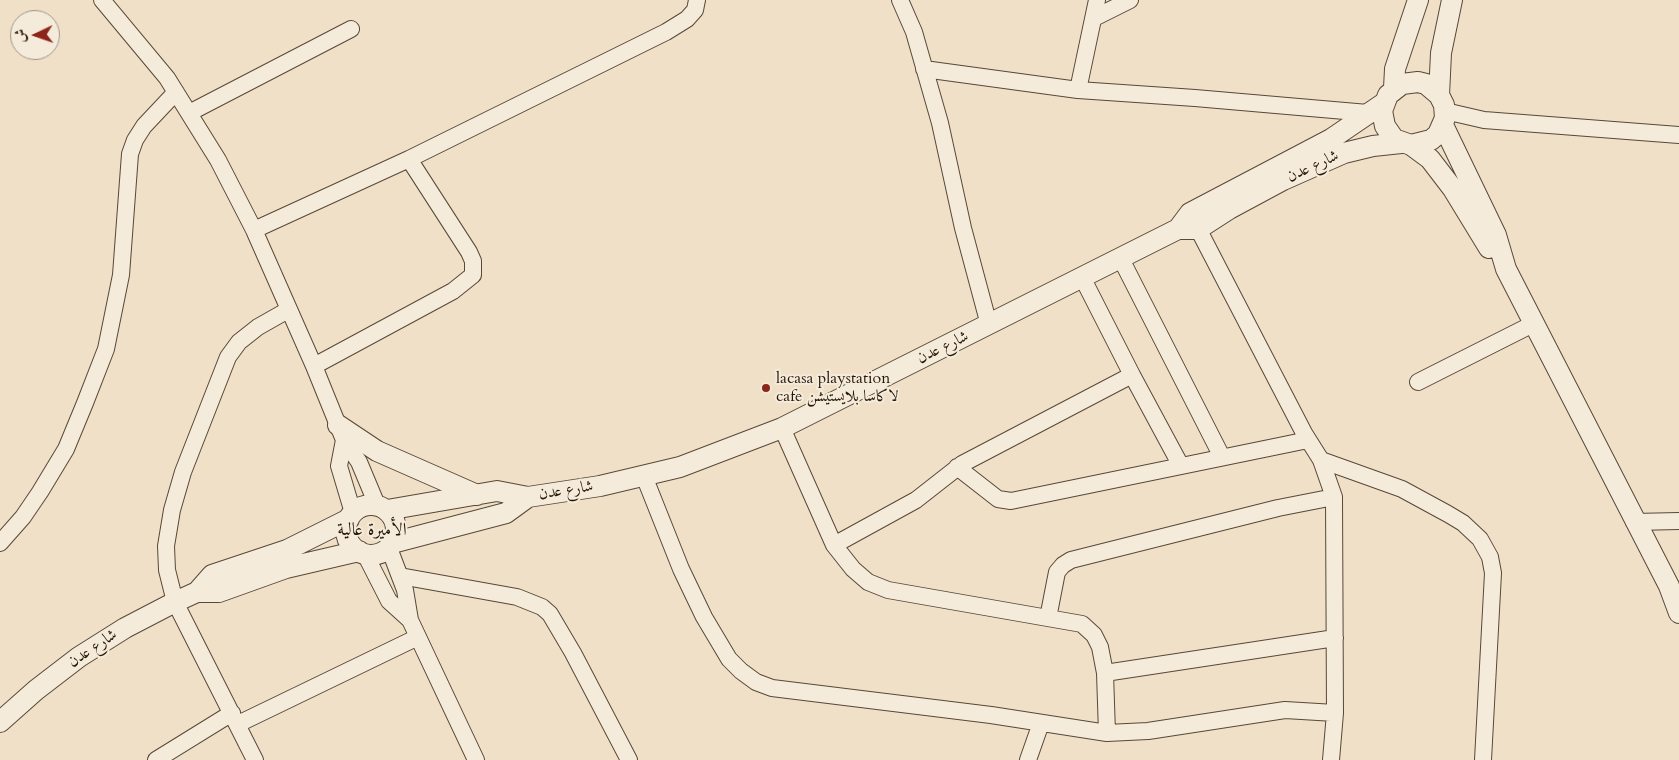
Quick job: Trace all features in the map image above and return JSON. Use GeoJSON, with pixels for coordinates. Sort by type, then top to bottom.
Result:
{"type":"FeatureCollection","features":[{"type":"Feature","properties":{"kind":"street"},"geometry":{"type":"LineString","coordinates":[[102,0],[176,92],[218,160],[254,230],[314,366],[340,432],[359,462],[382,508],[394,519],[396,532],[391,545],[378,554],[362,552]]}},
{"type":"Feature","properties":{"kind":"street"},"geometry":{"type":"LineString","coordinates":[[254,230],[409,159],[666,32],[687,19],[695,10],[697,0]]}},
{"type":"Feature","properties":{"kind":"street"},"geometry":{"type":"LineString","coordinates":[[900,0],[914,32],[940,122],[963,228],[989,325]]}},
{"type":"Feature","properties":{"kind":"street"},"geometry":{"type":"LineString","coordinates":[[1078,90],[1097,0]]}},
{"type":"Feature","properties":{"kind":"street"},"geometry":{"type":"LineString","coordinates":[[1094,18],[1130,0]]}},
{"type":"Feature","properties":{"kind":"street"},"geometry":{"type":"LineString","coordinates":[[1418,0],[1382,102],[1384,126],[1394,139],[1430,159],[1468,211],[1497,260],[1506,269]]}},
{"type":"Feature","properties":{"kind":"street"},"geometry":{"type":"LineString","coordinates":[[1406,144],[1431,140],[1442,110],[1441,53],[1452,0]]}},
{"type":"Feature","properties":{"kind":"street"},"geometry":{"type":"LineString","coordinates":[[190,113],[351,30]]}},
{"type":"Feature","properties":{"kind":"street"},"geometry":{"type":"LineString","coordinates":[[924,69],[1078,90],[1195,98],[1382,102],[1402,84],[1418,82],[1426,84],[1442,110],[1496,235],[1506,269],[1634,522],[1669,586],[1679,614]]}},
{"type":"Feature","properties":{"kind":"street"},"geometry":{"type":"LineString","coordinates":[[0,544],[23,517],[49,478],[66,449],[85,403],[106,348],[121,275],[130,154],[135,140],[144,126],[176,92]]}},
{"type":"Feature","properties":{"kind":"street","name":"شارع عدن"},"geometry":{"type":"LineString","coordinates":[[1194,221],[1331,140],[1382,102]]}},
{"type":"Feature","properties":{"kind":"street"},"geometry":{"type":"LineString","coordinates":[[1442,110],[1484,120],[1679,136]]}},
{"type":"Feature","properties":{"kind":"street","name":"شارع عدن"},"geometry":{"type":"LineString","coordinates":[[382,508],[497,491],[528,497],[600,486],[680,467],[782,428],[1178,228],[1229,210],[1283,180],[1344,152],[1373,146],[1406,144]]}},
{"type":"Feature","properties":{"kind":"street"},"geometry":{"type":"LineString","coordinates":[[314,366],[453,291],[473,275],[473,261],[469,252],[409,159]]}},
{"type":"Feature","properties":{"kind":"street"},"geometry":{"type":"LineString","coordinates":[[1194,221],[1308,440],[1321,460],[1334,497],[1335,713],[1331,760]]}},
{"type":"Feature","properties":{"kind":"street"},"geometry":{"type":"LineString","coordinates":[[1120,257],[1222,457]]}},
{"type":"Feature","properties":{"kind":"street"},"geometry":{"type":"LineString","coordinates":[[1082,277],[1181,466]]}},
{"type":"Feature","properties":{"kind":"street"},"geometry":{"type":"LineString","coordinates":[[256,760],[175,602],[167,570],[166,546],[172,510],[183,472],[228,357],[239,342],[258,327],[288,310]]}},
{"type":"Feature","properties":{"kind":"street"},"geometry":{"type":"LineString","coordinates":[[1418,382],[1533,324]]}},
{"type":"Feature","properties":{"kind":"street"},"geometry":{"type":"LineString","coordinates":[[834,545],[916,500],[957,467],[1132,375]]}},
{"type":"Feature","properties":{"kind":"street"},"geometry":{"type":"LineString","coordinates":[[782,428],[834,545],[853,569],[868,582],[888,590],[965,606],[1082,624],[1094,635],[1100,646],[1105,673],[1107,733]]}},
{"type":"Feature","properties":{"kind":"street"},"geometry":{"type":"LineString","coordinates":[[340,432],[377,451],[477,495]]}},
{"type":"Feature","properties":{"kind":"street"},"geometry":{"type":"LineString","coordinates":[[340,432],[339,466],[351,516],[348,537],[362,552],[389,601],[410,620]]}},
{"type":"Feature","properties":{"kind":"street"},"geometry":{"type":"LineString","coordinates":[[957,467],[998,499],[1011,501],[1308,440]]}},
{"type":"Feature","properties":{"kind":"street"},"geometry":{"type":"LineString","coordinates":[[1321,460],[1402,489],[1448,514],[1463,523],[1480,539],[1490,557],[1493,573],[1483,760]]}},
{"type":"Feature","properties":{"kind":"street"},"geometry":{"type":"LineString","coordinates":[[644,476],[681,569],[704,617],[729,658],[741,672],[756,682],[772,688],[1107,733],[1148,731],[1285,710],[1335,713]]}},
{"type":"Feature","properties":{"kind":"street","name":"شارع عدن"},"geometry":{"type":"LineString","coordinates":[[391,545],[506,513],[528,497]]}},
{"type":"Feature","properties":{"kind":"street"},"geometry":{"type":"LineString","coordinates":[[1048,618],[1057,572],[1071,560],[1278,508],[1334,497]]}},
{"type":"Feature","properties":{"kind":"street"},"geometry":{"type":"LineString","coordinates":[[351,516],[368,505],[382,508]]}},
{"type":"Feature","properties":{"kind":"street","name":"شارع عدن"},"geometry":{"type":"LineString","coordinates":[[0,722],[36,690],[79,657],[125,628],[197,592],[212,575],[287,550],[351,516]]}},
{"type":"Feature","properties":{"kind":"street"},"geometry":{"type":"LineString","coordinates":[[1634,522],[1679,522]]}},
{"type":"Feature","properties":{"kind":"street"},"geometry":{"type":"LineString","coordinates":[[391,545],[406,590],[410,620],[476,760]]}},
{"type":"Feature","properties":{"kind":"street","name":"شارع عدن"},"geometry":{"type":"LineString","coordinates":[[197,592],[220,592],[286,568],[362,552]]}},
{"type":"Feature","properties":{"kind":"street"},"geometry":{"type":"LineString","coordinates":[[400,576],[517,597],[542,607],[550,614],[573,653],[629,760]]}},
{"type":"Feature","properties":{"kind":"street"},"geometry":{"type":"LineString","coordinates":[[156,760],[235,718],[418,637]]}},
{"type":"Feature","properties":{"kind":"street"},"geometry":{"type":"LineString","coordinates":[[1105,673],[1335,638]]}},
{"type":"Feature","properties":{"kind":"street"},"geometry":{"type":"LineString","coordinates":[[1028,760],[1041,723]]}},
{"type":"Feature","properties":{"kind":"place","name":"lacasa playstation cafe لاكاسا بلايستيشن"},"geometry":{"type":"Point","coordinates":[766,388]}},
{"type":"Feature","properties":{"kind":"district","name":"الأميرة عالية"},"geometry":{"type":"Point","coordinates":[372,531]}}]}
